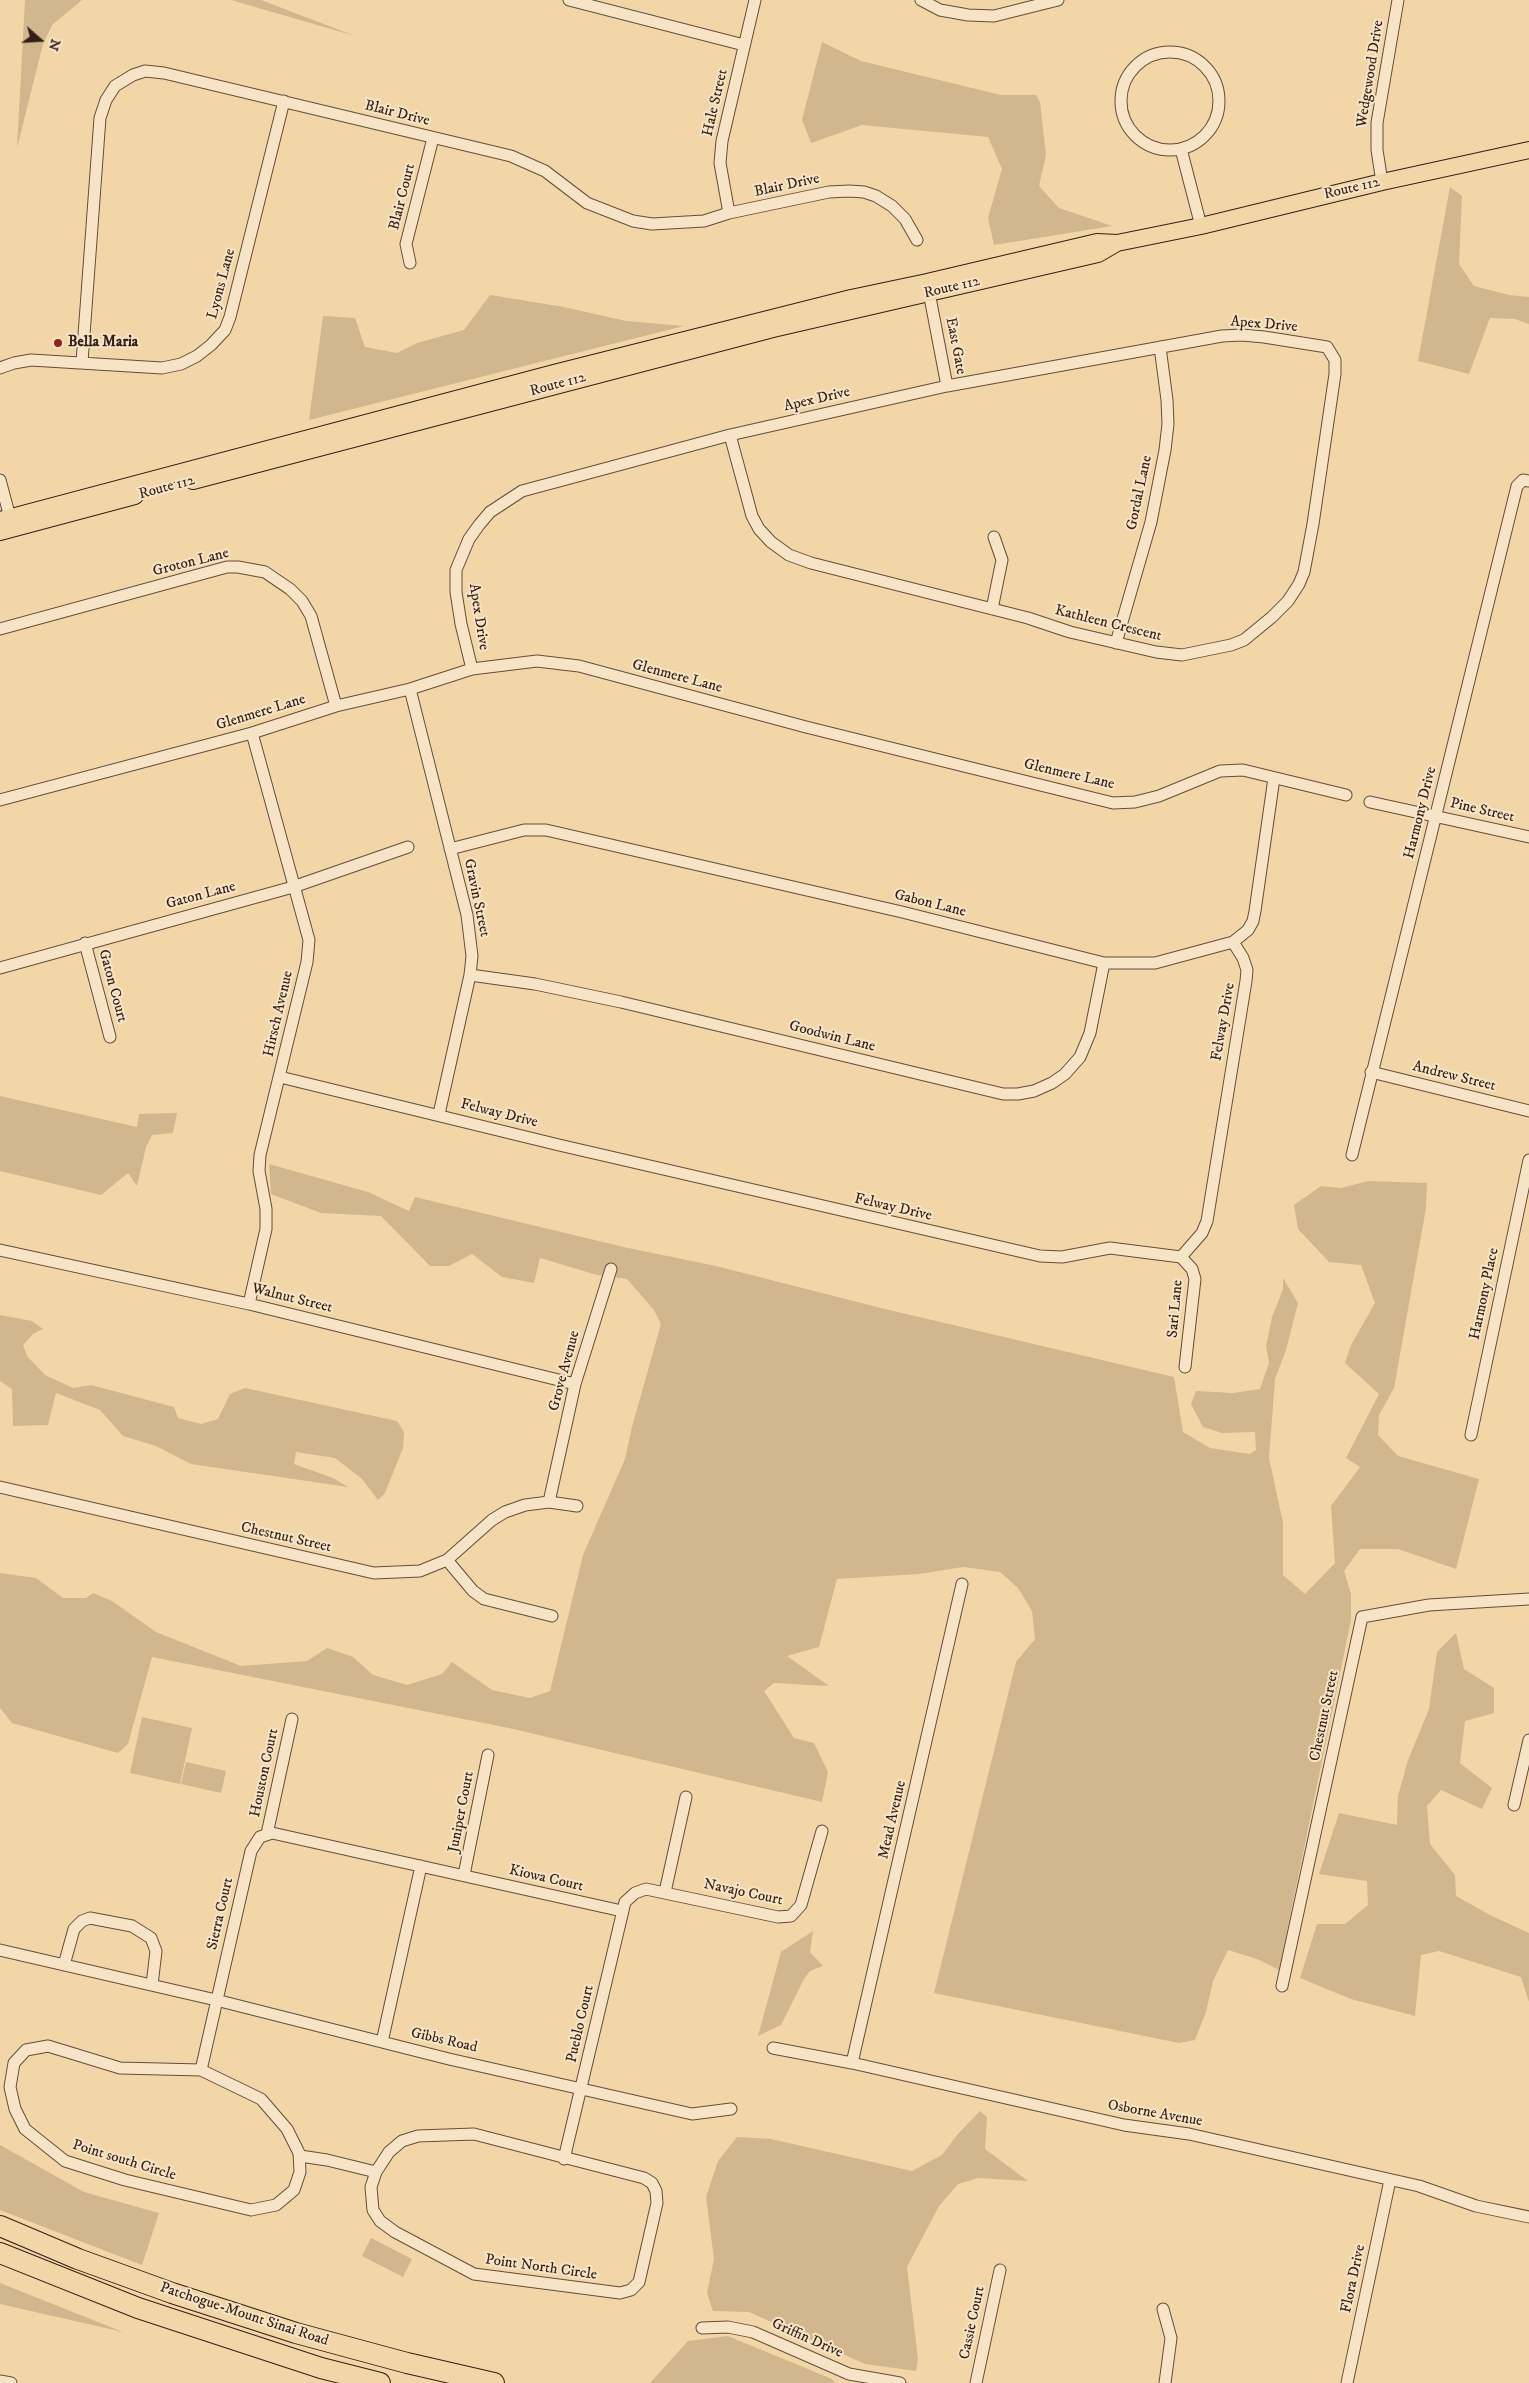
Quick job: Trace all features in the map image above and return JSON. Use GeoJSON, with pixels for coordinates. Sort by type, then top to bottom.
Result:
{"type":"FeatureCollection","features":[{"type":"Feature","properties":{"kind":"highway","name":"Patchogue-Mount Sinai Road"},"geometry":{"type":"LineString","coordinates":[[0,2226],[78,2259],[172,2293],[296,2333],[407,2363],[494,2383]]}},
{"type":"Feature","properties":{"kind":"highway","name":"Patchogue-Mount Sinai Road"},"geometry":{"type":"LineString","coordinates":[[0,2253],[138,2308],[312,2365],[380,2383]]}},
{"type":"Feature","properties":{"kind":"main road","name":"Route 112"},"geometry":{"type":"LineString","coordinates":[[6,525],[721,329],[851,298],[928,288],[1097,242],[1117,243],[1201,226],[1382,182],[1529,150]]}},
{"type":"Feature","properties":{"kind":"street"},"geometry":{"type":"LineString","coordinates":[[569,0],[744,45]]}},
{"type":"Feature","properties":{"kind":"street","name":"Hale Street"},"geometry":{"type":"LineString","coordinates":[[729,214],[720,163],[722,141],[755,0]]}},
{"type":"Feature","properties":{"kind":"street"},"geometry":{"type":"LineString","coordinates":[[921,0],[940,10],[968,15],[994,16],[1058,0]]}},
{"type":"Feature","properties":{"kind":"street","name":"Wedgewood Drive"},"geometry":{"type":"LineString","coordinates":[[1382,182],[1377,150],[1376,123],[1398,0]]}},
{"type":"Feature","properties":{"kind":"street"},"geometry":{"type":"LineString","coordinates":[[1179,52],[1197,59],[1210,72],[1218,90],[1219,109],[1212,127],[1199,141],[1182,149],[1160,150],[1141,141],[1131,131],[1122,112],[1122,91],[1130,72],[1146,58],[1159,53],[1179,52]]}},
{"type":"Feature","properties":{"kind":"street","name":"Blair Drive"},"geometry":{"type":"LineString","coordinates":[[82,362],[97,138],[100,118],[106,100],[115,86],[133,75],[146,71],[164,73],[284,101],[521,160],[545,171],[587,203],[633,221],[676,224],[704,222],[729,214],[829,192],[864,192],[876,196],[892,206],[912,228],[917,240]]}},
{"type":"Feature","properties":{"kind":"street","name":"Lyons Lane"},"geometry":{"type":"LineString","coordinates":[[0,368],[32,360],[162,368],[197,356],[211,345],[226,330],[237,294],[284,101]]}},
{"type":"Feature","properties":{"kind":"street","name":"Blair Court"},"geometry":{"type":"LineString","coordinates":[[410,263],[406,244],[433,138]]}},
{"type":"Feature","properties":{"kind":"street"},"geometry":{"type":"LineString","coordinates":[[1182,149],[1201,226]]}},
{"type":"Feature","properties":{"kind":"street","name":"East Gate"},"geometry":{"type":"LineString","coordinates":[[928,288],[947,386]]}},
{"type":"Feature","properties":{"kind":"street","name":"Apex Drive"},"geometry":{"type":"LineString","coordinates":[[472,669],[461,624],[456,592],[456,570],[469,538],[490,512],[522,491],[730,435],[947,386],[1160,347],[1242,335],[1327,348]]}},
{"type":"Feature","properties":{"kind":"street","name":"Gordal Lane"},"geometry":{"type":"LineString","coordinates":[[1116,643],[1151,522],[1165,450],[1168,424],[1167,400],[1160,347]]}},
{"type":"Feature","properties":{"kind":"street","name":"Kathleen Crescent"},"geometry":{"type":"LineString","coordinates":[[730,435],[752,516],[759,528],[772,542],[789,555],[868,579],[992,609],[1116,643],[1156,652],[1182,655],[1231,645],[1244,640],[1288,601],[1304,572],[1314,524],[1335,374],[1335,360],[1327,348]]}},
{"type":"Feature","properties":{"kind":"street"},"geometry":{"type":"LineString","coordinates":[[0,480],[6,525]]}},
{"type":"Feature","properties":{"kind":"street","name":"Harmony Drive"},"geometry":{"type":"LineString","coordinates":[[1352,1155],[1517,486],[1526,481]]}},
{"type":"Feature","properties":{"kind":"street"},"geometry":{"type":"LineString","coordinates":[[992,609],[1002,560],[994,537]]}},
{"type":"Feature","properties":{"kind":"street","name":"Groton Lane"},"geometry":{"type":"LineString","coordinates":[[0,629],[227,567],[265,572],[290,589],[302,601],[311,616],[336,706]]}},
{"type":"Feature","properties":{"kind":"street","name":"Glenmere Lane"},"geometry":{"type":"LineString","coordinates":[[0,800],[252,733],[336,706],[410,689],[472,669],[537,661],[579,666],[806,727],[1113,802],[1135,802],[1160,796],[1220,771],[1243,770],[1346,795]]}},
{"type":"Feature","properties":{"kind":"street","name":"Gravin Street"},"geometry":{"type":"LineString","coordinates":[[410,689],[467,915],[472,956],[470,975],[439,1114]]}},
{"type":"Feature","properties":{"kind":"street","name":"Hirsch Avenue"},"geometry":{"type":"LineString","coordinates":[[249,1304],[266,1229],[266,1209],[259,1171],[260,1155],[280,1077],[306,962],[309,940],[307,926],[293,887],[252,733]]}},
{"type":"Feature","properties":{"kind":"street","name":"Gabon Lane"},"geometry":{"type":"LineString","coordinates":[[450,849],[524,830],[546,830],[902,912],[1104,963],[1155,962],[1233,942],[1248,930],[1253,921],[1266,843],[1274,778]]}},
{"type":"Feature","properties":{"kind":"street","name":"Pine Street"},"geometry":{"type":"LineString","coordinates":[[1370,802],[1529,836]]}},
{"type":"Feature","properties":{"kind":"street","name":"Gaton Lane"},"geometry":{"type":"LineString","coordinates":[[0,968],[84,943],[293,887],[408,847]]}},
{"type":"Feature","properties":{"kind":"street","name":"Felway Drive"},"geometry":{"type":"LineString","coordinates":[[280,1077],[439,1114],[560,1145],[1040,1256],[1062,1257],[1110,1248],[1182,1257],[1202,1233],[1207,1221],[1246,981],[1247,970],[1243,958],[1233,942]]}},
{"type":"Feature","properties":{"kind":"street","name":"Gaton Court"},"geometry":{"type":"LineString","coordinates":[[84,943],[110,1037]]}},
{"type":"Feature","properties":{"kind":"street","name":"Goodwin Lane"},"geometry":{"type":"LineString","coordinates":[[470,975],[535,984],[622,1002],[1003,1094],[1018,1094],[1034,1091],[1052,1083],[1065,1074],[1080,1057],[1090,1033],[1104,963]]}},
{"type":"Feature","properties":{"kind":"street","name":"Andrew Street"},"geometry":{"type":"LineString","coordinates":[[1371,1072],[1529,1110]]}},
{"type":"Feature","properties":{"kind":"street","name":"Harmony Place"},"geometry":{"type":"LineString","coordinates":[[1471,1435],[1529,1160]]}},
{"type":"Feature","properties":{"kind":"street","name":"Walnut Street"},"geometry":{"type":"LineString","coordinates":[[0,1250],[249,1304],[575,1384]]}},
{"type":"Feature","properties":{"kind":"street","name":"Sari Lane"},"geometry":{"type":"LineString","coordinates":[[1182,1257],[1192,1269],[1195,1279],[1185,1368]]}},
{"type":"Feature","properties":{"kind":"street","name":"Grove Avenue"},"geometry":{"type":"LineString","coordinates":[[549,1502],[575,1384],[611,1269]]}},
{"type":"Feature","properties":{"kind":"street","name":"Chestnut Street"},"geometry":{"type":"LineString","coordinates":[[0,1487],[374,1573],[420,1571],[447,1560],[492,1520],[505,1512],[525,1505],[549,1502],[577,1506]]}},
{"type":"Feature","properties":{"kind":"street"},"geometry":{"type":"LineString","coordinates":[[447,1560],[472,1591],[484,1599],[552,1616]]}},
{"type":"Feature","properties":{"kind":"street","name":"Mead Avenue"},"geometry":{"type":"LineString","coordinates":[[852,2063],[962,1584]]}},
{"type":"Feature","properties":{"kind":"street","name":"Chestnut Street"},"geometry":{"type":"LineString","coordinates":[[1282,1986],[1362,1617],[1429,1605],[1529,1599]]}},
{"type":"Feature","properties":{"kind":"street","name":"Houston Court"},"geometry":{"type":"LineString","coordinates":[[263,1836],[292,1719]]}},
{"type":"Feature","properties":{"kind":"street"},"geometry":{"type":"LineString","coordinates":[[1514,1806],[1529,1740]]}},
{"type":"Feature","properties":{"kind":"street","name":"Juniper Court"},"geometry":{"type":"LineString","coordinates":[[464,1876],[488,1755]]}},
{"type":"Feature","properties":{"kind":"street"},"geometry":{"type":"LineString","coordinates":[[665,1892],[686,1798]]}},
{"type":"Feature","properties":{"kind":"street","name":"Navajo Court"},"geometry":{"type":"LineString","coordinates":[[629,1897],[646,1889],[778,1916],[791,1916],[800,1905],[822,1831]]}},
{"type":"Feature","properties":{"kind":"street"},"geometry":{"type":"LineString","coordinates":[[263,1836],[272,1833],[464,1876]]}},
{"type":"Feature","properties":{"kind":"street","name":"Sierra Court"},"geometry":{"type":"LineString","coordinates":[[201,2070],[251,1851],[263,1836]]}},
{"type":"Feature","properties":{"kind":"street"},"geometry":{"type":"LineString","coordinates":[[382,2042],[421,1866]]}},
{"type":"Feature","properties":{"kind":"street","name":"Kiowa Court"},"geometry":{"type":"LineString","coordinates":[[464,1876],[622,1911]]}},
{"type":"Feature","properties":{"kind":"street","name":"Pueblo Court"},"geometry":{"type":"LineString","coordinates":[[564,2159],[622,1911],[629,1897]]}},
{"type":"Feature","properties":{"kind":"street"},"geometry":{"type":"LineString","coordinates":[[64,1965],[74,1929],[82,1921],[90,1918],[132,1926],[151,1938],[156,1951],[152,1985]]}},
{"type":"Feature","properties":{"kind":"street","name":"Gibbs Road"},"geometry":{"type":"LineString","coordinates":[[0,1950],[692,2114],[731,2109]]}},
{"type":"Feature","properties":{"kind":"street","name":"Point south Circle"},"geometry":{"type":"LineString","coordinates":[[48,2046],[120,2068],[201,2070],[261,2099],[287,2129],[300,2156],[300,2172],[294,2190],[276,2206],[251,2210],[145,2185],[65,2160],[25,2129],[14,2109],[10,2087],[14,2063],[26,2050],[48,2046]]}},
{"type":"Feature","properties":{"kind":"street","name":"Osborne Avenue"},"geometry":{"type":"LineString","coordinates":[[773,2048],[852,2063],[1124,2125],[1194,2135],[1390,2180],[1438,2192],[1476,2206],[1529,2217]]}},
{"type":"Feature","properties":{"kind":"street","name":"Point North Circle"},"geometry":{"type":"LineString","coordinates":[[474,2134],[564,2159],[644,2178],[654,2186],[657,2203],[641,2278],[631,2290],[620,2293],[474,2274],[466,2271],[380,2221],[373,2210],[370,2196],[376,2172],[389,2152],[402,2141],[418,2136],[474,2134]]}},
{"type":"Feature","properties":{"kind":"street"},"geometry":{"type":"LineString","coordinates":[[300,2156],[327,2160],[376,2172]]}},
{"type":"Feature","properties":{"kind":"street","name":"Flora Drive"},"geometry":{"type":"LineString","coordinates":[[1347,2383],[1390,2180]]}},
{"type":"Feature","properties":{"kind":"street","name":"Cassie Court"},"geometry":{"type":"LineString","coordinates":[[976,2383],[1000,2270]]}},
{"type":"Feature","properties":{"kind":"street"},"geometry":{"type":"LineString","coordinates":[[1163,2309],[1171,2338],[1165,2382]]}},
{"type":"Feature","properties":{"kind":"street","name":"Griffin Drive"},"geometry":{"type":"LineString","coordinates":[[702,2328],[728,2327],[754,2332],[849,2374],[900,2383]]}},
{"type":"Feature","properties":{"kind":"street"},"geometry":{"type":"LineString","coordinates":[[0,2381],[11,2383]]}},
{"type":"Feature","properties":{"kind":"shaded area"},"geometry":{"type":"Polygon","coordinates":[[[25,0],[82,0],[52,25],[43,44],[17,148],[25,0]]]}},
{"type":"Feature","properties":{"kind":"shaded area"},"geometry":{"type":"Polygon","coordinates":[[[231,0],[261,0],[355,36],[231,0]]]}},
{"type":"Feature","properties":{"kind":"shaded area"},"geometry":{"type":"Polygon","coordinates":[[[822,42],[861,61],[1001,95],[1036,95],[1040,102],[1046,155],[1039,186],[1059,208],[1112,226],[994,245],[988,218],[1002,169],[988,137],[862,125],[811,143],[802,120],[822,42]]]}},
{"type":"Feature","properties":{"kind":"shaded area"},"geometry":{"type":"Polygon","coordinates":[[[1450,187],[1462,196],[1459,264],[1474,286],[1509,295],[1529,297],[1529,324],[1515,319],[1490,318],[1469,374],[1418,361],[1450,187]]]}},
{"type":"Feature","properties":{"kind":"shaded area"},"geometry":{"type":"Polygon","coordinates":[[[490,295],[564,307],[626,321],[684,326],[309,420],[323,316],[355,318],[365,347],[397,353],[417,343],[464,330],[490,295]]]}},
{"type":"Feature","properties":{"kind":"shaded area"},"geometry":{"type":"Polygon","coordinates":[[[0,1096],[137,1127],[139,1114],[177,1113],[173,1133],[152,1135],[146,1147],[137,1186],[128,1173],[101,1195],[0,1171],[0,1096]]]}},
{"type":"Feature","properties":{"kind":"shaded area"},"geometry":{"type":"Polygon","coordinates":[[[269,1164],[368,1192],[409,1211],[415,1197],[628,1248],[716,1266],[881,1308],[1174,1377],[1183,1432],[1210,1448],[1250,1454],[1256,1450],[1255,1432],[1222,1433],[1203,1427],[1191,1404],[1196,1391],[1233,1393],[1260,1389],[1269,1363],[1266,1346],[1272,1317],[1283,1289],[1283,1278],[1298,1303],[1286,1350],[1275,1379],[1269,1458],[1283,1523],[1283,1575],[1305,1594],[1335,1563],[1331,1506],[1360,1467],[1346,1458],[1379,1394],[1345,1363],[1351,1345],[1375,1303],[1361,1265],[1329,1262],[1298,1229],[1294,1205],[1321,1186],[1341,1188],[1368,1181],[1427,1183],[1426,1208],[1394,1388],[1379,1415],[1378,1435],[1398,1456],[1479,1479],[1456,1569],[1398,1549],[1360,1549],[1344,1571],[1351,1594],[1351,1620],[1279,1970],[1257,1959],[1228,1950],[1213,1981],[1206,2012],[1195,2040],[1179,2043],[934,1993],[1016,1662],[1035,1639],[1032,1611],[1018,1588],[1000,1572],[963,1567],[919,1574],[837,1579],[819,1647],[787,1656],[829,1686],[774,1683],[764,1691],[794,1738],[814,1743],[828,1772],[822,1802],[509,1728],[152,1657],[128,1744],[118,1753],[12,1723],[0,1708],[0,1573],[36,1578],[63,1598],[86,1598],[93,1593],[112,1601],[156,1632],[241,1666],[307,1661],[327,1648],[353,1657],[373,1675],[407,1685],[442,1674],[452,1662],[492,1690],[530,1698],[550,1691],[583,1555],[625,1459],[661,1324],[654,1310],[627,1279],[597,1275],[540,1258],[534,1283],[502,1277],[472,1254],[449,1266],[430,1266],[381,1216],[321,1213],[271,1194],[269,1164]]]}},
{"type":"Feature","properties":{"kind":"shaded area"},"geometry":{"type":"Polygon","coordinates":[[[0,1315],[32,1321],[43,1329],[33,1334],[23,1345],[27,1356],[45,1375],[73,1388],[91,1385],[174,1407],[178,1418],[201,1424],[218,1419],[230,1394],[245,1388],[397,1421],[404,1432],[403,1448],[385,1493],[378,1500],[362,1479],[335,1458],[296,1452],[294,1464],[333,1478],[348,1487],[191,1464],[156,1446],[123,1436],[100,1410],[56,1393],[48,1425],[13,1426],[12,1389],[0,1381],[0,1315]]]}},
{"type":"Feature","properties":{"kind":"shaded area"},"geometry":{"type":"Polygon","coordinates":[[[1456,1633],[1464,1669],[1494,1688],[1494,1713],[1465,1721],[1460,1763],[1492,1788],[1482,1809],[1441,1790],[1427,1806],[1430,1844],[1455,1875],[1456,1896],[1492,1916],[1529,1933],[1529,2002],[1521,1977],[1439,1951],[1421,1955],[1415,2016],[1351,1999],[1300,1978],[1317,1924],[1345,1924],[1368,1905],[1367,1881],[1319,1874],[1339,1813],[1397,1825],[1398,1796],[1408,1760],[1429,1709],[1437,1652],[1456,1633]]]}},
{"type":"Feature","properties":{"kind":"shaded area"},"geometry":{"type":"Polygon","coordinates":[[[142,1717],[192,1728],[180,1784],[130,1773],[142,1717]]]}},
{"type":"Feature","properties":{"kind":"shaded area"},"geometry":{"type":"Polygon","coordinates":[[[186,1762],[226,1771],[221,1793],[181,1784],[186,1762]]]}},
{"type":"Feature","properties":{"kind":"shaded area"},"geometry":{"type":"Polygon","coordinates":[[[813,1931],[810,1952],[823,1966],[810,1971],[804,1979],[781,2025],[758,2036],[781,1952],[813,1931]]]}},
{"type":"Feature","properties":{"kind":"shaded area"},"geometry":{"type":"Polygon","coordinates":[[[980,2111],[987,2117],[985,2149],[1028,2181],[978,2178],[958,2184],[939,2206],[907,2267],[918,2359],[916,2371],[865,2364],[749,2312],[713,2311],[707,2293],[714,2259],[706,2197],[718,2161],[737,2137],[771,2139],[912,2171],[942,2155],[957,2135],[980,2111]]]}},
{"type":"Feature","properties":{"kind":"shaded area"},"geometry":{"type":"Polygon","coordinates":[[[0,2145],[84,2192],[159,2213],[142,2265],[0,2210],[0,2145]]]}},
{"type":"Feature","properties":{"kind":"shaded area"},"geometry":{"type":"Polygon","coordinates":[[[371,2238],[412,2259],[403,2277],[362,2256],[371,2238]]]}},
{"type":"Feature","properties":{"kind":"shaded area"},"geometry":{"type":"Polygon","coordinates":[[[0,2283],[123,2332],[0,2304],[0,2283]]]}},
{"type":"Feature","properties":{"kind":"shaded area"},"geometry":{"type":"Polygon","coordinates":[[[728,2336],[832,2379],[835,2383],[650,2383],[688,2341],[728,2336]]]}},
{"type":"Feature","properties":{"kind":"place","name":"Bella Maria"},"geometry":{"type":"Point","coordinates":[58,343]}}]}
